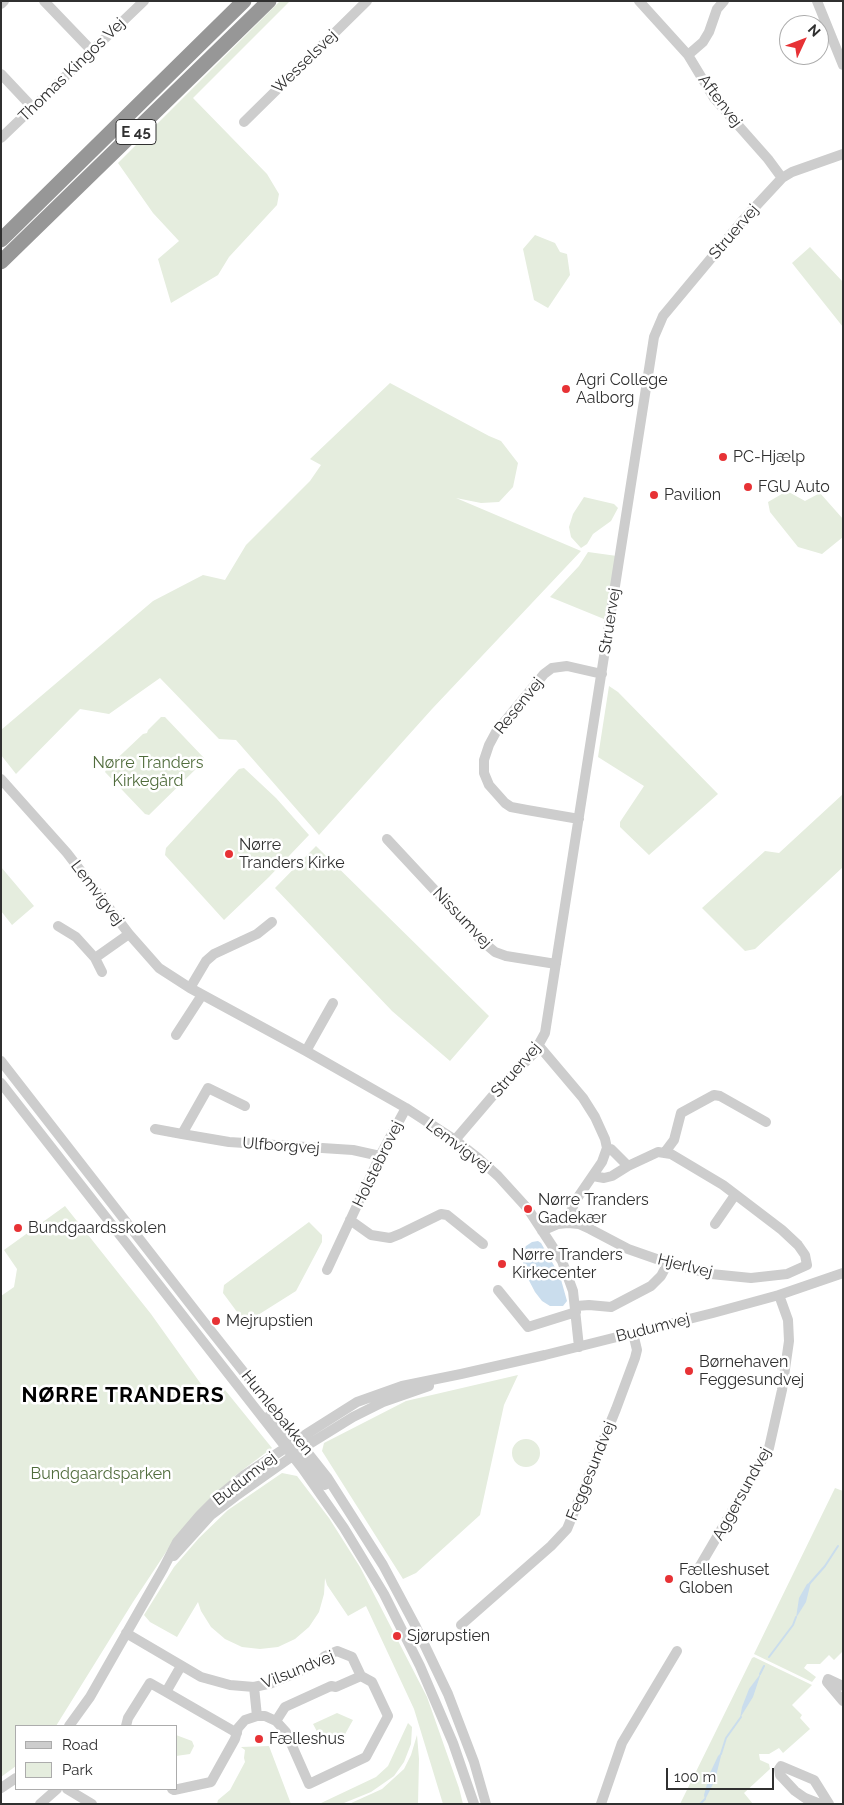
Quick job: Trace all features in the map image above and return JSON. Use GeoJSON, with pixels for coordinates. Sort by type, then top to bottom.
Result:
{"type":"FeatureCollection","features":[{"type":"Feature","properties":{"kind":"highway","name":"E 45"},"geometry":{"type":"LineString","coordinates":[[1,240],[244,1]]}},
{"type":"Feature","properties":{"kind":"highway","name":"E 45"},"geometry":{"type":"LineString","coordinates":[[1,262],[269,1]]}},
{"type":"Feature","properties":{"kind":"street"},"geometry":{"type":"LineString","coordinates":[[44,1],[92,51]]}},
{"type":"Feature","properties":{"kind":"street","name":"Wesselsvej"},"geometry":{"type":"LineString","coordinates":[[244,122],[367,1]]}},
{"type":"Feature","properties":{"kind":"street","name":"Aftenvej"},"geometry":{"type":"LineString","coordinates":[[639,1],[688,55],[714,98],[768,159],[782,178]]}},
{"type":"Feature","properties":{"kind":"street"},"geometry":{"type":"LineString","coordinates":[[688,55],[703,42],[709,32],[717,9],[724,1]]}},
{"type":"Feature","properties":{"kind":"street"},"geometry":{"type":"LineString","coordinates":[[817,1],[843,65]]}},
{"type":"Feature","properties":{"kind":"street","name":"Thomas Kingos Vej"},"geometry":{"type":"LineString","coordinates":[[1,138],[139,3]]}},
{"type":"Feature","properties":{"kind":"street"},"geometry":{"type":"LineString","coordinates":[[1,74],[33,108]]}},
{"type":"Feature","properties":{"kind":"street","name":"Struervej"},"geometry":{"type":"LineString","coordinates":[[455,1140],[539,1046],[545,1033],[654,337],[663,316],[743,220],[782,178],[792,172],[843,154]]}},
{"type":"Feature","properties":{"kind":"street","name":"Resenvej"},"geometry":{"type":"LineString","coordinates":[[579,818],[511,807],[489,786],[484,773],[484,760],[496,732],[544,674],[552,668],[567,666],[602,674]]}},
{"type":"Feature","properties":{"kind":"street","name":"Lemvigvej"},"geometry":{"type":"LineString","coordinates":[[1,779],[67,854],[129,934],[159,968],[202,995],[406,1108],[455,1140],[498,1176],[528,1209],[562,1261],[574,1291],[579,1347]]}},
{"type":"Feature","properties":{"kind":"street","name":"Nissumvej"},"geometry":{"type":"LineString","coordinates":[[387,839],[482,942],[495,952],[506,956],[556,964]]}},
{"type":"Feature","properties":{"kind":"street"},"geometry":{"type":"LineString","coordinates":[[190,988],[206,962],[214,954],[257,934],[272,922]]}},
{"type":"Feature","properties":{"kind":"street"},"geometry":{"type":"LineString","coordinates":[[58,926],[76,937],[96,958],[102,972]]}},
{"type":"Feature","properties":{"kind":"street"},"geometry":{"type":"LineString","coordinates":[[96,958],[129,934]]}},
{"type":"Feature","properties":{"kind":"street"},"geometry":{"type":"LineString","coordinates":[[176,1035],[202,995]]}},
{"type":"Feature","properties":{"kind":"street"},"geometry":{"type":"LineString","coordinates":[[306,1051],[333,1003]]}},
{"type":"Feature","properties":{"kind":"street"},"geometry":{"type":"LineString","coordinates":[[539,1046],[583,1098],[595,1117],[607,1148],[605,1155],[576,1200],[568,1223],[558,1224],[542,1232]]}},
{"type":"Feature","properties":{"kind":"street","name":"Humlebakken"},"geometry":{"type":"LineString","coordinates":[[1,1061],[198,1314],[296,1447],[367,1565],[404,1632],[453,1743],[474,1804]]}},
{"type":"Feature","properties":{"kind":"street","name":"Humlebakken"},"geometry":{"type":"LineString","coordinates":[[1,1083],[227,1372],[296,1447]]}},
{"type":"Feature","properties":{"kind":"street"},"geometry":{"type":"LineString","coordinates":[[182,1134],[208,1088],[245,1106]]}},
{"type":"Feature","properties":{"kind":"street"},"geometry":{"type":"LineString","coordinates":[[664,1152],[674,1140],[681,1113],[714,1095],[720,1096],[766,1122]]}},
{"type":"Feature","properties":{"kind":"street","name":"Holstebrovej"},"geometry":{"type":"LineString","coordinates":[[327,1270],[380,1156],[406,1108]]}},
{"type":"Feature","properties":{"kind":"street","name":"Ulfborgvej"},"geometry":{"type":"LineString","coordinates":[[155,1129],[228,1142],[354,1150],[380,1156]]}},
{"type":"Feature","properties":{"kind":"street"},"geometry":{"type":"LineString","coordinates":[[607,1148],[611,1149],[628,1166]]}},
{"type":"Feature","properties":{"kind":"street"},"geometry":{"type":"LineString","coordinates":[[592,1176],[604,1178],[612,1176],[654,1153],[664,1152],[672,1154],[735,1195],[715,1224]]}},
{"type":"Feature","properties":{"kind":"street","name":"Hjerlvej"},"geometry":{"type":"LineString","coordinates":[[568,1223],[579,1224],[628,1250],[711,1274],[751,1278],[787,1274],[807,1265],[805,1255],[798,1245],[782,1230],[735,1195]]}},
{"type":"Feature","properties":{"kind":"street","name":"Holstebrovej"},"geometry":{"type":"LineString","coordinates":[[350,1220],[371,1235],[390,1238],[441,1214],[447,1215],[483,1244]]}},
{"type":"Feature","properties":{"kind":"street"},"geometry":{"type":"LineString","coordinates":[[503,1292],[528,1327],[576,1309],[611,1307],[651,1286],[661,1276],[668,1263]]}},
{"type":"Feature","properties":{"kind":"street","name":"Budumvej"},"geometry":{"type":"LineString","coordinates":[[70,1725],[90,1698],[163,1569],[211,1515],[296,1447],[383,1402],[461,1374],[579,1347],[779,1295],[843,1273]]}},
{"type":"Feature","properties":{"kind":"street","name":"Aggersundvej"},"geometry":{"type":"LineString","coordinates":[[697,1571],[769,1448],[782,1390],[789,1341],[788,1320],[779,1295]]}},
{"type":"Feature","properties":{"kind":"street","name":"Feggesundvej"},"geometry":{"type":"LineString","coordinates":[[461,1625],[551,1546],[567,1529],[635,1358],[636,1350],[633,1333]]}},
{"type":"Feature","properties":{"kind":"street"},"geometry":{"type":"LineString","coordinates":[[296,1447],[359,1526],[398,1593],[448,1694],[474,1762],[486,1804]]}},
{"type":"Feature","properties":{"kind":"street","name":"Vilsundvej"},"geometry":{"type":"LineString","coordinates":[[126,1633],[201,1677],[230,1685],[254,1687],[286,1678],[317,1664],[325,1656],[337,1651],[352,1657],[361,1676],[372,1682],[388,1716],[366,1757],[309,1784],[286,1732],[276,1721],[265,1716],[257,1716],[254,1687]]}},
{"type":"Feature","properties":{"kind":"street"},"geometry":{"type":"LineString","coordinates":[[601,1804],[622,1743],[677,1651]]}},
{"type":"Feature","properties":{"kind":"street"},"geometry":{"type":"LineString","coordinates":[[166,1692],[181,1666]]}},
{"type":"Feature","properties":{"kind":"street","name":"Vilsundvej"},"geometry":{"type":"LineString","coordinates":[[276,1721],[285,1707],[331,1686],[336,1687],[361,1676]]}},
{"type":"Feature","properties":{"kind":"street"},"geometry":{"type":"LineString","coordinates":[[843,1686],[828,1679],[827,1682],[843,1701]]}},
{"type":"Feature","properties":{"kind":"street"},"geometry":{"type":"LineString","coordinates":[[126,1725],[128,1718],[150,1683],[237,1733]]}},
{"type":"Feature","properties":{"kind":"street"},"geometry":{"type":"LineString","coordinates":[[178,1789],[211,1782],[238,1728],[245,1720],[257,1716]]}},
{"type":"Feature","properties":{"kind":"street"},"geometry":{"type":"LineString","coordinates":[[820,1804],[804,1798],[795,1791],[780,1775],[779,1769],[781,1766],[814,1780],[829,1804]]}},
{"type":"Feature","properties":{"kind":"street"},"geometry":{"type":"LineString","coordinates":[[1,1788],[15,1779]]}},
{"type":"Feature","properties":{"kind":"street"},"geometry":{"type":"LineString","coordinates":[[40,1804],[56,1790]]}},
{"type":"Feature","properties":{"kind":"street"},"geometry":{"type":"LineString","coordinates":[[69,1790],[92,1804]]}},
{"type":"Feature","properties":{"kind":"green space"},"geometry":{"type":"Polygon","coordinates":[[[280,1],[290,1],[193,98],[267,174],[279,194],[277,205],[229,257],[218,275],[171,303],[158,259],[179,241],[153,213],[118,163],[280,1]]]}},
{"type":"Feature","properties":{"kind":"green space"},"geometry":{"type":"Polygon","coordinates":[[[535,235],[555,243],[560,252],[567,254],[570,275],[548,308],[534,300],[523,249],[535,235]]]}},
{"type":"Feature","properties":{"kind":"green space"},"geometry":{"type":"Polygon","coordinates":[[[810,247],[843,282],[843,327],[792,263],[810,247]]]}},
{"type":"Feature","properties":{"kind":"green space"},"geometry":{"type":"Polygon","coordinates":[[[390,383],[501,441],[518,463],[513,487],[499,502],[481,503],[456,498],[581,551],[432,709],[319,835],[236,740],[219,739],[160,678],[109,714],[80,709],[16,774],[1,755],[1,730],[153,601],[203,575],[225,580],[246,545],[310,481],[321,465],[310,459],[390,383]]]}},
{"type":"Feature","properties":{"kind":"green space"},"geometry":{"type":"Polygon","coordinates":[[[787,491],[805,501],[820,493],[843,519],[843,537],[822,554],[798,547],[770,512],[768,502],[787,491]]]}},
{"type":"Feature","properties":{"kind":"green space"},"geometry":{"type":"Polygon","coordinates":[[[584,497],[614,504],[618,508],[611,521],[593,534],[587,544],[581,548],[571,537],[569,527],[573,514],[584,497]]]}},
{"type":"Feature","properties":{"kind":"green space"},"geometry":{"type":"Polygon","coordinates":[[[588,552],[617,556],[604,619],[550,597],[579,566],[588,552]]]}},
{"type":"Feature","properties":{"kind":"green space"},"geometry":{"type":"Polygon","coordinates":[[[609,686],[618,692],[718,794],[649,855],[620,827],[620,822],[644,786],[598,757],[609,686]]]}},
{"type":"Feature","properties":{"kind":"green space","name":"Nørre Tranders Kirkegård"},"geometry":{"type":"Polygon","coordinates":[[[161,717],[165,717],[204,758],[204,761],[149,815],[145,814],[105,772],[143,734],[147,733],[161,717]]]}},
{"type":"Feature","properties":{"kind":"green space","name":"Nørre Tranders Kirkegård"},"geometry":{"type":"Polygon","coordinates":[[[244,768],[276,798],[309,835],[224,920],[165,855],[166,848],[239,769],[244,768]]]}},
{"type":"Feature","properties":{"kind":"green space"},"geometry":{"type":"Polygon","coordinates":[[[843,794],[843,867],[755,949],[745,951],[702,908],[765,851],[779,853],[843,794]]]}},
{"type":"Feature","properties":{"kind":"green space"},"geometry":{"type":"Polygon","coordinates":[[[316,846],[489,1016],[450,1061],[392,1011],[275,888],[316,846]]]}},
{"type":"Feature","properties":{"kind":"green space"},"geometry":{"type":"Polygon","coordinates":[[[1,867],[34,906],[12,925],[1,911],[1,867]]]}},
{"type":"Feature","properties":{"kind":"green space","name":"Bundgaardsparken"},"geometry":{"type":"Polygon","coordinates":[[[65,1206],[151,1314],[211,1398],[225,1390],[272,1448],[236,1475],[197,1512],[174,1540],[57,1725],[15,1725],[15,1767],[1,1777],[1,1296],[14,1287],[17,1269],[4,1250],[65,1206]]]}},
{"type":"Feature","properties":{"kind":"green space"},"geometry":{"type":"Polygon","coordinates":[[[309,1222],[322,1235],[322,1242],[296,1291],[250,1320],[243,1320],[223,1293],[224,1285],[309,1222]]]}},
{"type":"Feature","properties":{"kind":"green space"},"geometry":{"type":"Polygon","coordinates":[[[518,1375],[504,1405],[480,1515],[416,1573],[403,1579],[322,1451],[324,1443],[406,1401],[518,1375]]]}},
{"type":"Feature","properties":{"kind":"green space"},"geometry":{"type":"Polygon","coordinates":[[[526,1439],[536,1443],[540,1453],[536,1463],[526,1467],[516,1463],[512,1453],[516,1443],[526,1439]]]}},
{"type":"Feature","properties":{"kind":"green space"},"geometry":{"type":"Polygon","coordinates":[[[282,1473],[297,1476],[329,1518],[360,1567],[427,1697],[463,1804],[443,1804],[414,1709],[366,1606],[348,1616],[327,1585],[325,1578],[324,1594],[319,1612],[309,1627],[295,1639],[278,1647],[260,1649],[242,1647],[225,1639],[211,1627],[198,1602],[177,1637],[150,1622],[144,1615],[174,1567],[199,1538],[228,1510],[282,1473]]]}},
{"type":"Feature","properties":{"kind":"green space"},"geometry":{"type":"Polygon","coordinates":[[[835,1488],[843,1491],[843,1651],[834,1660],[829,1655],[820,1664],[807,1664],[804,1668],[816,1677],[812,1682],[754,1654],[835,1488]]]}},
{"type":"Feature","properties":{"kind":"green space"},"geometry":{"type":"Polygon","coordinates":[[[754,1657],[812,1685],[792,1705],[802,1715],[800,1718],[810,1729],[783,1753],[779,1748],[769,1754],[759,1754],[760,1760],[769,1764],[770,1769],[744,1793],[753,1804],[680,1804],[752,1658],[754,1657]]]}},
{"type":"Feature","properties":{"kind":"green space"},"geometry":{"type":"Polygon","coordinates":[[[337,1713],[353,1720],[344,1736],[329,1743],[321,1739],[313,1724],[337,1713]]]}},
{"type":"Feature","properties":{"kind":"green space"},"geometry":{"type":"Polygon","coordinates":[[[408,1723],[412,1727],[411,1744],[404,1762],[394,1776],[371,1792],[344,1803],[319,1804],[376,1777],[388,1766],[408,1723]]]}},
{"type":"Feature","properties":{"kind":"green space"},"geometry":{"type":"Polygon","coordinates":[[[417,1735],[419,1759],[418,1804],[349,1804],[382,1789],[404,1769],[411,1755],[417,1735]]]}},
{"type":"Feature","properties":{"kind":"green space"},"geometry":{"type":"Polygon","coordinates":[[[178,1736],[192,1741],[194,1746],[190,1754],[178,1756],[178,1736]]]}},
{"type":"Feature","properties":{"kind":"green space"},"geometry":{"type":"Polygon","coordinates":[[[269,1746],[291,1804],[217,1804],[218,1800],[230,1790],[245,1762],[245,1750],[241,1747],[269,1746]]]}},
{"type":"Feature","properties":{"kind":"water"},"geometry":{"type":"Polygon","coordinates":[[[538,1241],[560,1276],[567,1301],[563,1306],[550,1306],[542,1301],[524,1271],[522,1253],[526,1246],[538,1241]]]}},
{"type":"Feature","properties":{"kind":"water"},"geometry":{"type":"Polygon","coordinates":[[[811,1582],[806,1602],[796,1618],[799,1598],[807,1584],[811,1582]]]}},
{"type":"Feature","properties":{"kind":"water"},"geometry":{"type":"Polygon","coordinates":[[[761,1673],[753,1697],[740,1718],[749,1689],[761,1673]]]}},
{"type":"Feature","properties":{"kind":"water"},"geometry":{"type":"Polygon","coordinates":[[[722,1752],[715,1780],[705,1800],[704,1795],[710,1773],[722,1752]]]}},
{"type":"Feature","properties":{"kind":"waterway"},"geometry":{"type":"LineString","coordinates":[[810,1583],[825,1566],[838,1546]]}},
{"type":"Feature","properties":{"kind":"waterway"},"geometry":{"type":"LineString","coordinates":[[769,1657],[793,1625],[796,1617]]}},
{"type":"Feature","properties":{"kind":"waterway"},"geometry":{"type":"LineString","coordinates":[[760,1674],[764,1666]]}},
{"type":"Feature","properties":{"kind":"waterway"},"geometry":{"type":"LineString","coordinates":[[721,1754],[726,1738],[741,1717]]}},
{"type":"Feature","properties":{"kind":"waterway"},"geometry":{"type":"LineString","coordinates":[[700,1804],[705,1799]]}},
{"type":"Feature","properties":{"kind":"place","name":"Agri College Aalborg"},"geometry":{"type":"Point","coordinates":[566,389]}},
{"type":"Feature","properties":{"kind":"place","name":"PC-Hjælp"},"geometry":{"type":"Point","coordinates":[723,457]}},
{"type":"Feature","properties":{"kind":"place","name":"FGU Auto"},"geometry":{"type":"Point","coordinates":[748,487]}},
{"type":"Feature","properties":{"kind":"place","name":"Pavilion"},"geometry":{"type":"Point","coordinates":[654,495]}},
{"type":"Feature","properties":{"kind":"place","name":"Nørre Tranders Kirke"},"geometry":{"type":"Point","coordinates":[229,854]}},
{"type":"Feature","properties":{"kind":"place","name":"Nørre Tranders Gadekær"},"geometry":{"type":"Point","coordinates":[528,1209]}},
{"type":"Feature","properties":{"kind":"place","name":"Bundgaardsskolen"},"geometry":{"type":"Point","coordinates":[18,1228]}},
{"type":"Feature","properties":{"kind":"place","name":"Nørre Tranders Kirkecenter"},"geometry":{"type":"Point","coordinates":[502,1264]}},
{"type":"Feature","properties":{"kind":"place","name":"Mejrupstien"},"geometry":{"type":"Point","coordinates":[216,1321]}},
{"type":"Feature","properties":{"kind":"place","name":"Børnehaven Feggesundvej"},"geometry":{"type":"Point","coordinates":[689,1371]}},
{"type":"Feature","properties":{"kind":"place","name":"Fælleshuset Globen"},"geometry":{"type":"Point","coordinates":[669,1579]}},
{"type":"Feature","properties":{"kind":"place","name":"Sjørupstien"},"geometry":{"type":"Point","coordinates":[397,1636]}},
{"type":"Feature","properties":{"kind":"place","name":"Fælleshus"},"geometry":{"type":"Point","coordinates":[259,1739]}},
{"type":"Feature","properties":{"kind":"district","name":"NØRRE TRANDERS"},"geometry":{"type":"Point","coordinates":[123,1396]}}]}
